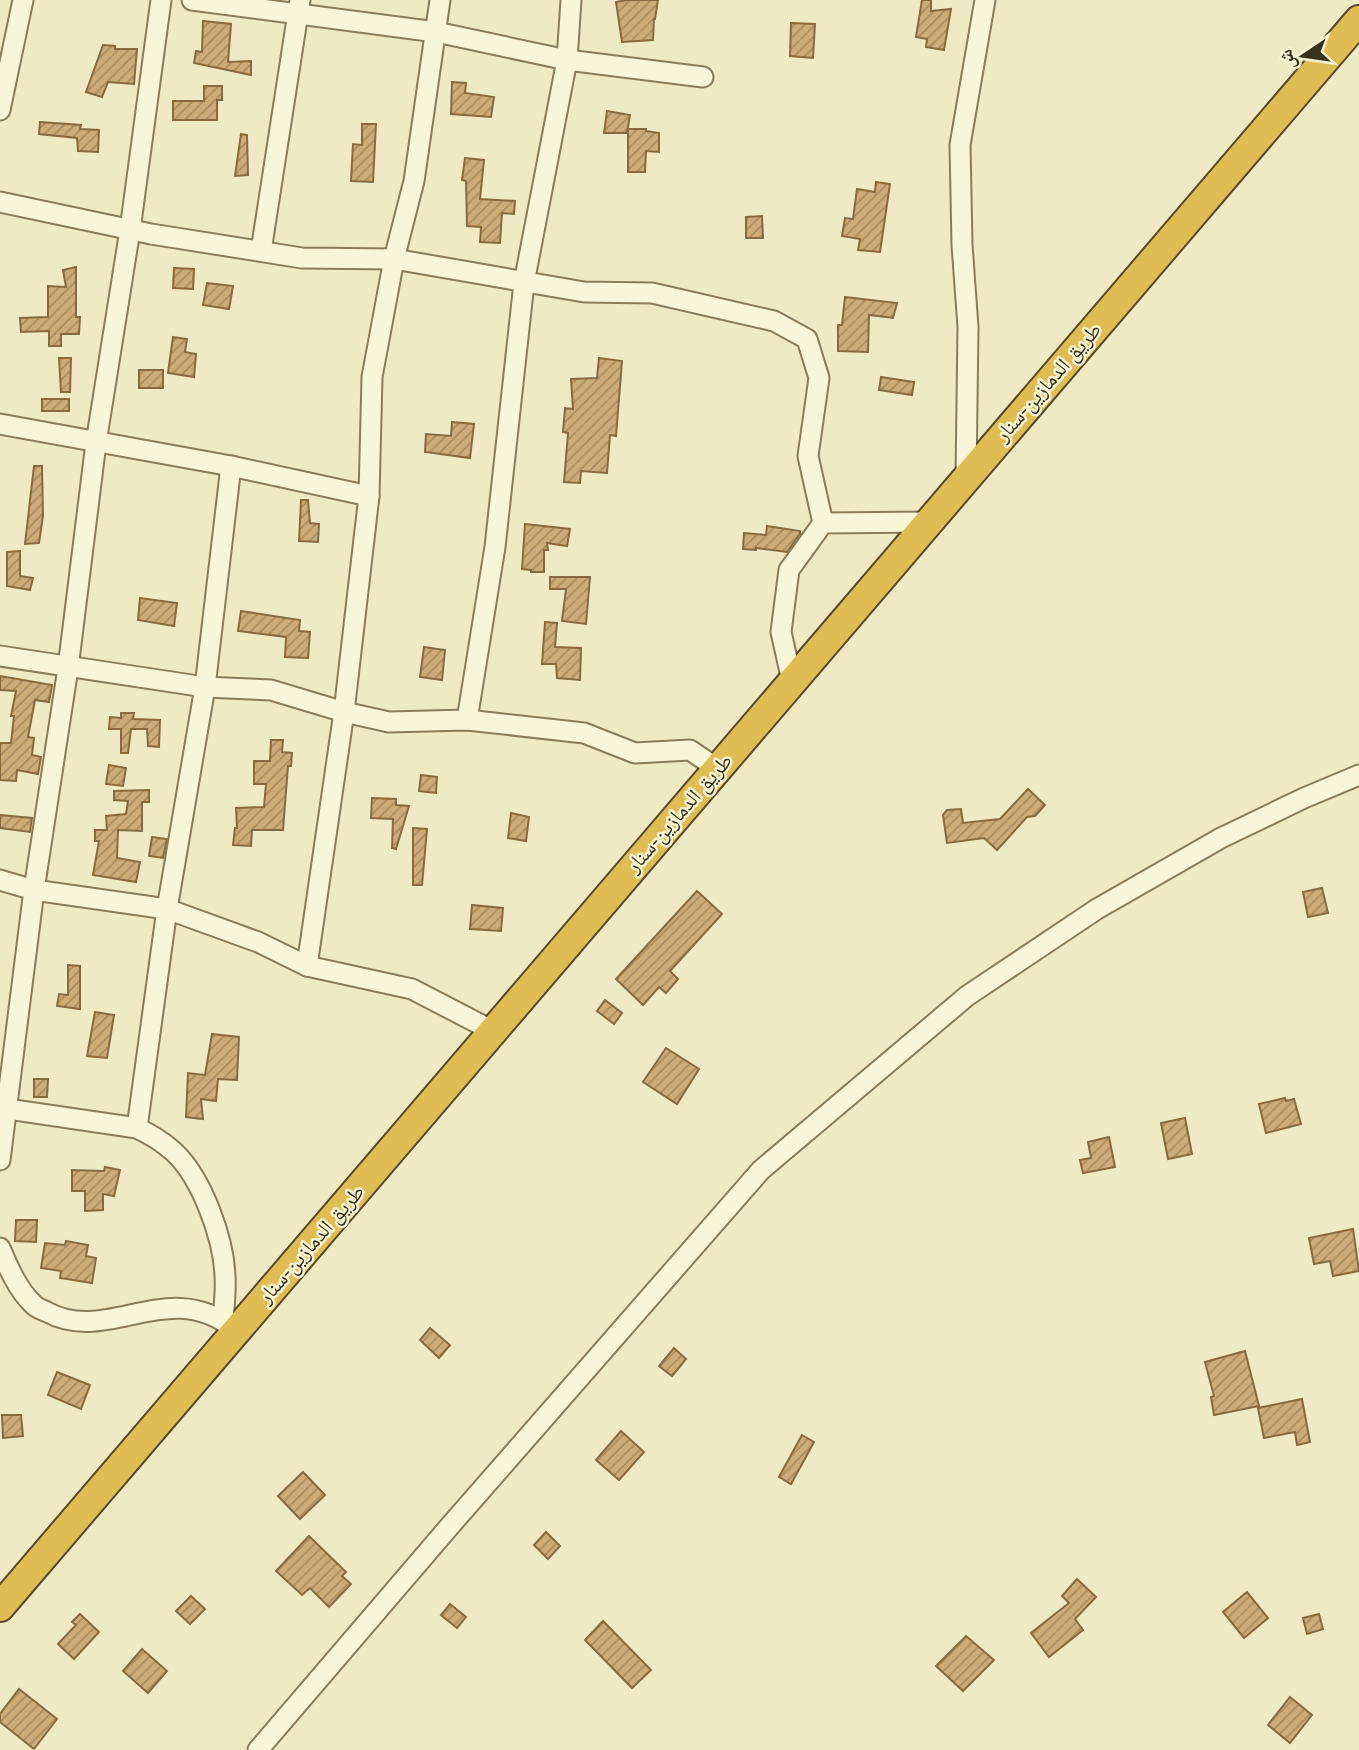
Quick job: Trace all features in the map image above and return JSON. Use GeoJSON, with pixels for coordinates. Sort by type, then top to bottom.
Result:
{"type":"FeatureCollection","features":[{"type":"Feature","properties":{"kind":"highway","name":"طريق الدمازين-سنار"},"geometry":{"type":"LineString","coordinates":[[0,1607],[230,1326],[493,1031],[1359,20]]}},
{"type":"Feature","properties":{"kind":"street"},"geometry":{"type":"LineString","coordinates":[[0,110],[23,0]]}},
{"type":"Feature","properties":{"kind":"street"},"geometry":{"type":"LineString","coordinates":[[0,1160],[4,1108],[68,668],[96,443],[130,230],[161,0]]}},
{"type":"Feature","properties":{"kind":"street"},"geometry":{"type":"LineString","coordinates":[[192,0],[298,7],[436,32],[567,60],[703,78]]}},
{"type":"Feature","properties":{"kind":"street"},"geometry":{"type":"LineString","coordinates":[[307,966],[344,712],[369,496],[372,377],[394,259],[414,181],[440,0]]}},
{"type":"Feature","properties":{"kind":"street"},"geometry":{"type":"LineString","coordinates":[[467,720],[495,547],[524,283],[567,60],[571,0]]}},
{"type":"Feature","properties":{"kind":"street"},"geometry":{"type":"LineString","coordinates":[[967,477],[968,327],[962,245],[960,145],[985,0]]}},
{"type":"Feature","properties":{"kind":"street"},"geometry":{"type":"LineString","coordinates":[[261,251],[298,7]]}},
{"type":"Feature","properties":{"kind":"street"},"geometry":{"type":"LineString","coordinates":[[0,201],[130,230],[302,258],[394,259],[584,292],[652,293],[774,320],[807,339],[819,378],[808,456],[823,523],[789,570],[781,632],[792,681]]}},
{"type":"Feature","properties":{"kind":"street"},"geometry":{"type":"LineString","coordinates":[[0,424],[231,466],[369,496]]}},
{"type":"Feature","properties":{"kind":"street"},"geometry":{"type":"LineString","coordinates":[[137,1128],[167,909],[205,687],[231,466]]}},
{"type":"Feature","properties":{"kind":"street"},"geometry":{"type":"LineString","coordinates":[[823,523],[929,522]]}},
{"type":"Feature","properties":{"kind":"street"},"geometry":{"type":"LineString","coordinates":[[0,656],[205,687],[271,690],[344,712],[389,722],[467,720],[584,733],[635,753],[690,750],[718,769]]}},
{"type":"Feature","properties":{"kind":"street"},"geometry":{"type":"LineString","coordinates":[[258,1750],[761,1170],[967,996],[1097,909],[1221,838],[1359,775]]}},
{"type":"Feature","properties":{"kind":"street"},"geometry":{"type":"LineString","coordinates":[[0,880],[34,890],[167,909],[258,942],[307,966],[412,989],[493,1031]]}},
{"type":"Feature","properties":{"kind":"street"},"geometry":{"type":"LineString","coordinates":[[0,1248],[12,1274],[33,1305],[61,1320],[90,1323],[146,1310],[185,1307],[230,1326],[218,1234],[196,1180],[174,1152],[137,1128],[4,1108]]}},
{"type":"Feature","properties":{"kind":"building"},"geometry":{"type":"Polygon","coordinates":[[[658,0],[653,40],[622,42],[616,2],[658,0]]]}},
{"type":"Feature","properties":{"kind":"building"},"geometry":{"type":"Polygon","coordinates":[[[922,0],[931,0],[931,11],[951,9],[944,50],[926,47],[927,39],[916,37],[922,0]]]}},
{"type":"Feature","properties":{"kind":"building"},"geometry":{"type":"Polygon","coordinates":[[[203,21],[231,24],[228,62],[251,61],[251,75],[194,63],[196,51],[202,52],[203,21]]]}},
{"type":"Feature","properties":{"kind":"building"},"geometry":{"type":"Polygon","coordinates":[[[791,23],[815,24],[813,58],[790,56],[791,23]]]}},
{"type":"Feature","properties":{"kind":"building"},"geometry":{"type":"Polygon","coordinates":[[[103,45],[115,46],[115,49],[137,49],[134,84],[108,82],[102,97],[86,92],[103,45]]]}},
{"type":"Feature","properties":{"kind":"building"},"geometry":{"type":"Polygon","coordinates":[[[452,82],[466,83],[465,93],[494,97],[491,117],[451,114],[452,82]]]}},
{"type":"Feature","properties":{"kind":"building"},"geometry":{"type":"Polygon","coordinates":[[[204,86],[222,86],[222,100],[217,100],[217,120],[173,120],[173,101],[204,101],[204,86]]]}},
{"type":"Feature","properties":{"kind":"building"},"geometry":{"type":"Polygon","coordinates":[[[607,111],[630,115],[627,133],[604,133],[607,111]]]}},
{"type":"Feature","properties":{"kind":"building"},"geometry":{"type":"Polygon","coordinates":[[[40,122],[81,125],[80,129],[99,130],[98,152],[78,151],[77,138],[39,134],[40,122]]]}},
{"type":"Feature","properties":{"kind":"building"},"geometry":{"type":"Polygon","coordinates":[[[362,124],[376,124],[373,182],[351,181],[353,144],[362,145],[362,124]]]}},
{"type":"Feature","properties":{"kind":"building"},"geometry":{"type":"Polygon","coordinates":[[[628,129],[646,129],[659,133],[659,152],[646,151],[645,172],[628,172],[628,129]]]}},
{"type":"Feature","properties":{"kind":"building"},"geometry":{"type":"Polygon","coordinates":[[[241,134],[247,135],[248,175],[235,176],[241,134]]]}},
{"type":"Feature","properties":{"kind":"building"},"geometry":{"type":"Polygon","coordinates":[[[465,158],[484,160],[480,199],[515,201],[514,214],[502,213],[500,243],[480,242],[481,227],[467,226],[466,181],[462,180],[465,158]]]}},
{"type":"Feature","properties":{"kind":"building"},"geometry":{"type":"Polygon","coordinates":[[[876,182],[890,184],[880,252],[858,250],[860,239],[842,236],[845,218],[853,219],[857,189],[875,192],[876,182]]]}},
{"type":"Feature","properties":{"kind":"building"},"geometry":{"type":"Polygon","coordinates":[[[762,216],[763,238],[746,238],[746,217],[762,216]]]}},
{"type":"Feature","properties":{"kind":"building"},"geometry":{"type":"Polygon","coordinates":[[[76,267],[76,317],[80,317],[79,334],[61,334],[61,346],[49,346],[49,331],[21,332],[20,318],[48,317],[48,286],[66,287],[63,270],[76,267]]]}},
{"type":"Feature","properties":{"kind":"building"},"geometry":{"type":"Polygon","coordinates":[[[174,268],[194,269],[193,289],[173,288],[174,268]]]}},
{"type":"Feature","properties":{"kind":"building"},"geometry":{"type":"Polygon","coordinates":[[[207,283],[233,286],[229,309],[203,305],[207,283]]]}},
{"type":"Feature","properties":{"kind":"building"},"geometry":{"type":"Polygon","coordinates":[[[845,297],[897,303],[893,318],[869,315],[868,352],[838,351],[838,325],[842,325],[845,297]]]}},
{"type":"Feature","properties":{"kind":"building"},"geometry":{"type":"Polygon","coordinates":[[[173,337],[187,339],[185,352],[196,354],[194,377],[168,373],[173,337]]]}},
{"type":"Feature","properties":{"kind":"building"},"geometry":{"type":"Polygon","coordinates":[[[59,358],[71,358],[70,392],[61,392],[59,358]]]}},
{"type":"Feature","properties":{"kind":"building"},"geometry":{"type":"Polygon","coordinates":[[[599,358],[622,361],[616,436],[610,435],[607,473],[581,471],[580,483],[564,482],[568,433],[563,432],[565,408],[573,409],[571,379],[597,378],[599,358]]]}},
{"type":"Feature","properties":{"kind":"building"},"geometry":{"type":"Polygon","coordinates":[[[139,370],[163,370],[163,388],[139,388],[139,370]]]}},
{"type":"Feature","properties":{"kind":"building"},"geometry":{"type":"Polygon","coordinates":[[[881,377],[914,382],[912,395],[879,390],[881,377]]]}},
{"type":"Feature","properties":{"kind":"building"},"geometry":{"type":"Polygon","coordinates":[[[42,399],[69,399],[69,411],[42,411],[42,399]]]}},
{"type":"Feature","properties":{"kind":"building"},"geometry":{"type":"Polygon","coordinates":[[[452,422],[474,424],[470,458],[425,452],[426,434],[451,436],[452,422]]]}},
{"type":"Feature","properties":{"kind":"building"},"geometry":{"type":"Polygon","coordinates":[[[34,466],[42,466],[43,516],[39,543],[25,544],[34,466]]]}},
{"type":"Feature","properties":{"kind":"building"},"geometry":{"type":"Polygon","coordinates":[[[301,500],[308,500],[310,523],[319,524],[318,542],[299,541],[301,500]]]}},
{"type":"Feature","properties":{"kind":"building"},"geometry":{"type":"Polygon","coordinates":[[[525,524],[570,529],[567,546],[547,543],[548,550],[544,550],[544,572],[522,569],[525,524]]]}},
{"type":"Feature","properties":{"kind":"building"},"geometry":{"type":"Polygon","coordinates":[[[767,526],[800,531],[800,534],[787,552],[743,549],[744,533],[766,535],[767,526]]]}},
{"type":"Feature","properties":{"kind":"building"},"geometry":{"type":"Polygon","coordinates":[[[20,551],[20,576],[33,578],[30,590],[7,586],[7,552],[20,551]]]}},
{"type":"Feature","properties":{"kind":"building"},"geometry":{"type":"Polygon","coordinates":[[[550,577],[590,577],[586,624],[562,621],[566,589],[550,589],[550,577]]]}},
{"type":"Feature","properties":{"kind":"building"},"geometry":{"type":"Polygon","coordinates":[[[140,598],[177,603],[174,626],[138,620],[140,598]]]}},
{"type":"Feature","properties":{"kind":"building"},"geometry":{"type":"Polygon","coordinates":[[[241,611],[300,620],[299,631],[310,632],[308,658],[285,657],[286,637],[238,631],[241,611]]]}},
{"type":"Feature","properties":{"kind":"building"},"geometry":{"type":"Polygon","coordinates":[[[545,622],[557,623],[555,647],[581,648],[580,680],[557,678],[556,664],[542,664],[545,622]]]}},
{"type":"Feature","properties":{"kind":"building"},"geometry":{"type":"Polygon","coordinates":[[[424,647],[445,650],[442,680],[420,677],[424,647]]]}},
{"type":"Feature","properties":{"kind":"building"},"geometry":{"type":"Polygon","coordinates":[[[0,676],[52,685],[49,702],[35,700],[28,737],[34,738],[32,755],[41,757],[38,774],[17,770],[16,781],[0,780],[0,743],[11,743],[14,716],[11,716],[16,691],[0,690],[0,676]]]}},
{"type":"Feature","properties":{"kind":"building"},"geometry":{"type":"Polygon","coordinates":[[[121,713],[134,713],[133,719],[160,720],[159,747],[148,746],[147,729],[131,729],[128,753],[121,753],[121,729],[109,729],[110,717],[121,718],[121,713]]]}},
{"type":"Feature","properties":{"kind":"building"},"geometry":{"type":"Polygon","coordinates":[[[271,740],[283,740],[282,752],[292,753],[291,766],[288,766],[283,830],[252,830],[251,846],[233,845],[237,828],[236,808],[264,807],[266,784],[254,784],[254,761],[270,761],[271,740]]]}},
{"type":"Feature","properties":{"kind":"building"},"geometry":{"type":"Polygon","coordinates":[[[109,765],[126,768],[123,786],[106,784],[109,765]]]}},
{"type":"Feature","properties":{"kind":"building"},"geometry":{"type":"Polygon","coordinates":[[[421,775],[437,777],[436,793],[419,791],[421,775]]]}},
{"type":"Feature","properties":{"kind":"building"},"geometry":{"type":"Polygon","coordinates":[[[1028,789],[1045,805],[1035,816],[1027,817],[997,850],[984,838],[947,843],[943,815],[947,810],[961,809],[963,823],[1000,819],[1028,789]]]}},
{"type":"Feature","properties":{"kind":"building"},"geometry":{"type":"Polygon","coordinates":[[[149,790],[149,802],[142,802],[142,831],[118,830],[117,858],[140,862],[136,882],[93,875],[99,841],[95,841],[95,830],[107,830],[106,816],[126,814],[128,801],[114,800],[114,791],[149,790]]]}},
{"type":"Feature","properties":{"kind":"building"},"geometry":{"type":"Polygon","coordinates":[[[372,798],[396,799],[396,805],[409,806],[396,849],[392,848],[393,819],[371,818],[372,798]]]}},
{"type":"Feature","properties":{"kind":"building"},"geometry":{"type":"Polygon","coordinates":[[[511,813],[529,817],[526,841],[508,838],[511,813]]]}},
{"type":"Feature","properties":{"kind":"building"},"geometry":{"type":"Polygon","coordinates":[[[0,815],[32,818],[30,832],[0,828],[0,815]]]}},
{"type":"Feature","properties":{"kind":"building"},"geometry":{"type":"Polygon","coordinates":[[[413,828],[427,829],[422,885],[413,885],[413,828]]]}},
{"type":"Feature","properties":{"kind":"building"},"geometry":{"type":"Polygon","coordinates":[[[152,837],[167,839],[163,858],[149,856],[152,837]]]}},
{"type":"Feature","properties":{"kind":"building"},"geometry":{"type":"Polygon","coordinates":[[[1322,888],[1328,913],[1308,917],[1303,892],[1322,888]]]}},
{"type":"Feature","properties":{"kind":"building"},"geometry":{"type":"Polygon","coordinates":[[[697,891],[722,914],[670,971],[678,979],[666,993],[659,987],[643,1005],[616,979],[697,891]]]}},
{"type":"Feature","properties":{"kind":"building"},"geometry":{"type":"Polygon","coordinates":[[[472,905],[503,908],[501,931],[470,929],[472,905]]]}},
{"type":"Feature","properties":{"kind":"building"},"geometry":{"type":"Polygon","coordinates":[[[68,965],[80,966],[80,1009],[57,1006],[59,994],[68,995],[68,965]]]}},
{"type":"Feature","properties":{"kind":"building"},"geometry":{"type":"Polygon","coordinates":[[[605,1000],[622,1013],[614,1024],[597,1011],[605,1000]]]}},
{"type":"Feature","properties":{"kind":"building"},"geometry":{"type":"Polygon","coordinates":[[[95,1012],[114,1015],[107,1058],[87,1056],[95,1012]]]}},
{"type":"Feature","properties":{"kind":"building"},"geometry":{"type":"Polygon","coordinates":[[[212,1034],[239,1037],[237,1080],[218,1079],[216,1101],[201,1099],[203,1119],[186,1117],[188,1073],[205,1075],[212,1034]]]}},
{"type":"Feature","properties":{"kind":"building"},"geometry":{"type":"Polygon","coordinates":[[[666,1048],[699,1069],[677,1104],[643,1082],[666,1048]]]}},
{"type":"Feature","properties":{"kind":"building"},"geometry":{"type":"Polygon","coordinates":[[[34,1079],[48,1079],[47,1097],[34,1097],[34,1079]]]}},
{"type":"Feature","properties":{"kind":"building"},"geometry":{"type":"Polygon","coordinates":[[[1285,1098],[1286,1101],[1294,1099],[1301,1124],[1266,1133],[1259,1104],[1285,1098]]]}},
{"type":"Feature","properties":{"kind":"building"},"geometry":{"type":"Polygon","coordinates":[[[1185,1118],[1192,1154],[1168,1159],[1161,1123],[1185,1118]]]}},
{"type":"Feature","properties":{"kind":"building"},"geometry":{"type":"Polygon","coordinates":[[[1109,1137],[1115,1167],[1083,1173],[1080,1160],[1091,1158],[1088,1142],[1109,1137]]]}},
{"type":"Feature","properties":{"kind":"building"},"geometry":{"type":"Polygon","coordinates":[[[105,1167],[120,1170],[114,1196],[103,1194],[103,1210],[85,1211],[85,1191],[72,1191],[72,1170],[104,1171],[105,1167]]]}},
{"type":"Feature","properties":{"kind":"building"},"geometry":{"type":"Polygon","coordinates":[[[16,1220],[37,1220],[36,1242],[15,1241],[16,1220]]]}},
{"type":"Feature","properties":{"kind":"building"},"geometry":{"type":"Polygon","coordinates":[[[1353,1229],[1359,1271],[1333,1276],[1330,1261],[1314,1264],[1309,1238],[1353,1229]]]}},
{"type":"Feature","properties":{"kind":"building"},"geometry":{"type":"Polygon","coordinates":[[[66,1241],[88,1245],[86,1256],[96,1258],[92,1283],[60,1278],[61,1271],[41,1268],[45,1243],[65,1245],[66,1241]]]}},
{"type":"Feature","properties":{"kind":"building"},"geometry":{"type":"Polygon","coordinates":[[[430,1328],[450,1345],[439,1358],[420,1340],[430,1328]]]}},
{"type":"Feature","properties":{"kind":"building"},"geometry":{"type":"Polygon","coordinates":[[[674,1348],[686,1359],[672,1376],[659,1366],[674,1348]]]}},
{"type":"Feature","properties":{"kind":"building"},"geometry":{"type":"Polygon","coordinates":[[[1245,1351],[1259,1406],[1214,1415],[1211,1397],[1214,1396],[1205,1362],[1245,1351]]]}},
{"type":"Feature","properties":{"kind":"building"},"geometry":{"type":"Polygon","coordinates":[[[57,1372],[90,1385],[81,1409],[48,1395],[57,1372]]]}},
{"type":"Feature","properties":{"kind":"building"},"geometry":{"type":"Polygon","coordinates":[[[1302,1399],[1310,1442],[1297,1445],[1295,1432],[1264,1438],[1258,1408],[1302,1399]]]}},
{"type":"Feature","properties":{"kind":"building"},"geometry":{"type":"Polygon","coordinates":[[[2,1415],[21,1415],[23,1436],[3,1438],[2,1415]]]}},
{"type":"Feature","properties":{"kind":"building"},"geometry":{"type":"Polygon","coordinates":[[[621,1431],[644,1452],[619,1480],[596,1460],[621,1431]]]}},
{"type":"Feature","properties":{"kind":"building"},"geometry":{"type":"Polygon","coordinates":[[[802,1435],[814,1442],[791,1484],[779,1477],[802,1435]]]}},
{"type":"Feature","properties":{"kind":"building"},"geometry":{"type":"Polygon","coordinates":[[[303,1472],[325,1495],[300,1519],[278,1496],[303,1472]]]}},
{"type":"Feature","properties":{"kind":"building"},"geometry":{"type":"Polygon","coordinates":[[[546,1532],[560,1546],[548,1559],[534,1545],[546,1532]]]}},
{"type":"Feature","properties":{"kind":"building"},"geometry":{"type":"Polygon","coordinates":[[[309,1536],[346,1572],[342,1576],[351,1584],[329,1607],[310,1588],[302,1595],[276,1571],[309,1536]]]}},
{"type":"Feature","properties":{"kind":"building"},"geometry":{"type":"Polygon","coordinates":[[[1077,1579],[1096,1597],[1075,1619],[1083,1630],[1049,1657],[1031,1633],[1069,1603],[1062,1596],[1077,1579]]]}},
{"type":"Feature","properties":{"kind":"building"},"geometry":{"type":"Polygon","coordinates":[[[1247,1592],[1268,1618],[1244,1638],[1223,1612],[1247,1592]]]}},
{"type":"Feature","properties":{"kind":"building"},"geometry":{"type":"Polygon","coordinates":[[[191,1596],[205,1609],[190,1624],[176,1611],[191,1596]]]}},
{"type":"Feature","properties":{"kind":"building"},"geometry":{"type":"Polygon","coordinates":[[[450,1604],[466,1617],[457,1628],[441,1615],[450,1604]]]}},
{"type":"Feature","properties":{"kind":"building"},"geometry":{"type":"Polygon","coordinates":[[[80,1614],[99,1632],[74,1659],[58,1644],[76,1625],[72,1622],[80,1614]]]}},
{"type":"Feature","properties":{"kind":"building"},"geometry":{"type":"Polygon","coordinates":[[[1319,1614],[1323,1629],[1307,1634],[1303,1618],[1319,1614]]]}},
{"type":"Feature","properties":{"kind":"building"},"geometry":{"type":"Polygon","coordinates":[[[603,1621],[651,1670],[632,1688],[585,1640],[603,1621]]]}},
{"type":"Feature","properties":{"kind":"building"},"geometry":{"type":"Polygon","coordinates":[[[966,1636],[994,1660],[963,1691],[936,1666],[966,1636]]]}},
{"type":"Feature","properties":{"kind":"building"},"geometry":{"type":"Polygon","coordinates":[[[142,1649],[167,1671],[148,1693],[123,1671],[142,1649]]]}},
{"type":"Feature","properties":{"kind":"building"},"geometry":{"type":"Polygon","coordinates":[[[19,1689],[57,1719],[34,1749],[0,1722],[0,1714],[19,1689]]]}},
{"type":"Feature","properties":{"kind":"building"},"geometry":{"type":"Polygon","coordinates":[[[1290,1697],[1312,1715],[1290,1743],[1268,1725],[1290,1697]]]}}]}
